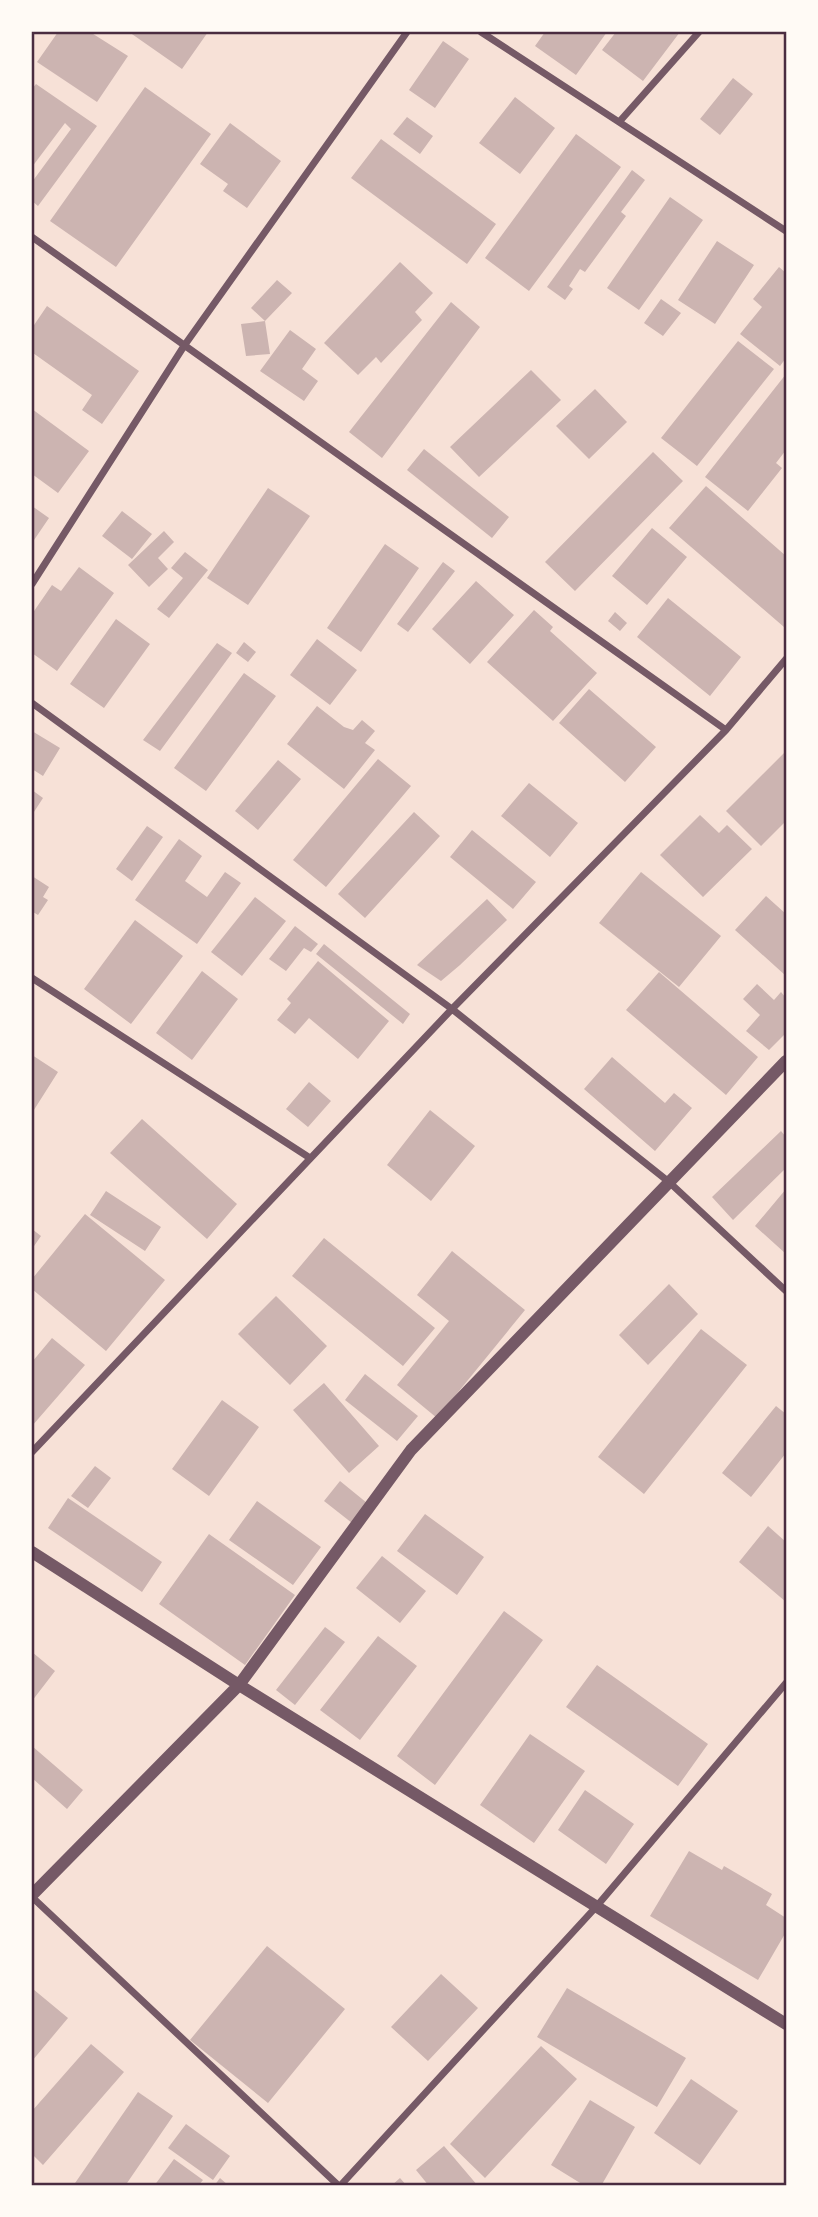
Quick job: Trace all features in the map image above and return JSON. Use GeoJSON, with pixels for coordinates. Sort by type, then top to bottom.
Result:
{"type":"FeatureCollection","features":[{"type":"Feature","properties":{"kind":"street"},"geometry":{"type":"LineString","coordinates":[[32,584],[184,346],[407,32]]}},
{"type":"Feature","properties":{"kind":"street"},"geometry":{"type":"LineString","coordinates":[[481,32],[786,231]]}},
{"type":"Feature","properties":{"kind":"street"},"geometry":{"type":"LineString","coordinates":[[620,121],[699,32]]}},
{"type":"Feature","properties":{"kind":"street"},"geometry":{"type":"LineString","coordinates":[[32,237],[726,730]]}},
{"type":"Feature","properties":{"kind":"street"},"geometry":{"type":"LineString","coordinates":[[32,1452],[452,1009],[726,730],[786,659]]}},
{"type":"Feature","properties":{"kind":"street"},"geometry":{"type":"LineString","coordinates":[[32,703],[452,1009],[669,1182],[786,1291]]}},
{"type":"Feature","properties":{"kind":"street"},"geometry":{"type":"LineString","coordinates":[[32,978],[310,1158]]}},
{"type":"Feature","properties":{"kind":"street"},"geometry":{"type":"LineString","coordinates":[[786,1061],[411,1450],[239,1685],[32,1896],[339,2186],[596,1907],[786,1684]]}},
{"type":"Feature","properties":{"kind":"street"},"geometry":{"type":"LineString","coordinates":[[32,1552],[239,1685],[786,2024]]}},
{"type":"Feature","properties":{"kind":"building"},"geometry":{"type":"Polygon","coordinates":[[[58,32],[90,32],[128,56],[97,102],[37,62],[58,32]]]}},
{"type":"Feature","properties":{"kind":"building"},"geometry":{"type":"Polygon","coordinates":[[[129,32],[208,32],[182,69],[129,32]]]}},
{"type":"Feature","properties":{"kind":"building"},"geometry":{"type":"Polygon","coordinates":[[[545,32],[607,32],[576,75],[535,46],[545,32]]]}},
{"type":"Feature","properties":{"kind":"building"},"geometry":{"type":"Polygon","coordinates":[[[616,32],[680,32],[643,81],[602,50],[616,32]]]}},
{"type":"Feature","properties":{"kind":"building"},"geometry":{"type":"Polygon","coordinates":[[[443,41],[469,59],[435,108],[409,90],[443,41]]]}},
{"type":"Feature","properties":{"kind":"building"},"geometry":{"type":"Polygon","coordinates":[[[733,78],[753,94],[720,135],[700,119],[733,78]]]}},
{"type":"Feature","properties":{"kind":"building"},"geometry":{"type":"Polygon","coordinates":[[[36,84],[97,126],[38,206],[32,201],[32,182],[71,129],[65,123],[32,167],[32,89],[36,84]]]}},
{"type":"Feature","properties":{"kind":"building"},"geometry":{"type":"Polygon","coordinates":[[[145,87],[211,134],[116,267],[50,221],[145,87]]]}},
{"type":"Feature","properties":{"kind":"building"},"geometry":{"type":"Polygon","coordinates":[[[515,97],[555,128],[520,174],[479,143],[515,97]]]}},
{"type":"Feature","properties":{"kind":"building"},"geometry":{"type":"Polygon","coordinates":[[[407,117],[433,136],[420,154],[393,134],[407,117]]]}},
{"type":"Feature","properties":{"kind":"building"},"geometry":{"type":"Polygon","coordinates":[[[230,123],[281,161],[247,208],[223,191],[228,184],[200,164],[230,123]]]}},
{"type":"Feature","properties":{"kind":"building"},"geometry":{"type":"Polygon","coordinates":[[[576,134],[621,167],[529,291],[485,258],[576,134]]]}},
{"type":"Feature","properties":{"kind":"building"},"geometry":{"type":"Polygon","coordinates":[[[381,139],[496,224],[467,264],[351,178],[381,139]]]}},
{"type":"Feature","properties":{"kind":"building"},"geometry":{"type":"Polygon","coordinates":[[[632,170],[645,180],[621,212],[626,216],[585,272],[580,269],[569,286],[573,289],[565,300],[547,287],[632,170]]]}},
{"type":"Feature","properties":{"kind":"building"},"geometry":{"type":"Polygon","coordinates":[[[670,197],[703,220],[639,310],[607,288],[670,197]]]}},
{"type":"Feature","properties":{"kind":"building"},"geometry":{"type":"Polygon","coordinates":[[[717,241],[754,265],[715,324],[678,300],[717,241]]]}},
{"type":"Feature","properties":{"kind":"building"},"geometry":{"type":"Polygon","coordinates":[[[400,262],[433,293],[415,312],[422,320],[381,363],[376,357],[358,375],[324,343],[400,262]]]}},
{"type":"Feature","properties":{"kind":"building"},"geometry":{"type":"Polygon","coordinates":[[[779,267],[786,273],[786,358],[780,366],[740,334],[762,307],[753,299],[779,267]]]}},
{"type":"Feature","properties":{"kind":"building"},"geometry":{"type":"Polygon","coordinates":[[[277,280],[292,293],[265,321],[251,308],[277,280]]]}},
{"type":"Feature","properties":{"kind":"building"},"geometry":{"type":"Polygon","coordinates":[[[661,299],[681,313],[663,336],[644,323],[661,299]]]}},
{"type":"Feature","properties":{"kind":"building"},"geometry":{"type":"Polygon","coordinates":[[[451,302],[480,327],[382,458],[349,432],[451,302]]]}},
{"type":"Feature","properties":{"kind":"building"},"geometry":{"type":"Polygon","coordinates":[[[47,306],[139,371],[102,424],[82,410],[92,395],[33,353],[32,355],[32,328],[47,306]]]}},
{"type":"Feature","properties":{"kind":"building"},"geometry":{"type":"Polygon","coordinates":[[[265,321],[270,354],[246,356],[241,324],[265,321]]]}},
{"type":"Feature","properties":{"kind":"building"},"geometry":{"type":"Polygon","coordinates":[[[290,330],[316,349],[302,369],[318,381],[304,401],[260,371],[290,330]]]}},
{"type":"Feature","properties":{"kind":"building"},"geometry":{"type":"Polygon","coordinates":[[[738,341],[774,369],[697,466],[661,438],[738,341]]]}},
{"type":"Feature","properties":{"kind":"building"},"geometry":{"type":"Polygon","coordinates":[[[531,370],[561,400],[479,477],[450,447],[531,370]]]}},
{"type":"Feature","properties":{"kind":"building"},"geometry":{"type":"Polygon","coordinates":[[[786,374],[786,450],[776,463],[782,468],[748,511],[705,477],[786,374]]]}},
{"type":"Feature","properties":{"kind":"building"},"geometry":{"type":"Polygon","coordinates":[[[595,389],[627,422],[589,459],[556,426],[595,389]]]}},
{"type":"Feature","properties":{"kind":"building"},"geometry":{"type":"Polygon","coordinates":[[[32,409],[89,451],[58,493],[32,474],[32,409]]]}},
{"type":"Feature","properties":{"kind":"building"},"geometry":{"type":"Polygon","coordinates":[[[424,449],[509,517],[492,538],[407,470],[424,449]]]}},
{"type":"Feature","properties":{"kind":"building"},"geometry":{"type":"Polygon","coordinates":[[[653,452],[683,481],[575,591],[545,562],[653,452]]]}},
{"type":"Feature","properties":{"kind":"building"},"geometry":{"type":"Polygon","coordinates":[[[706,486],[786,556],[784,627],[669,528],[706,486]]]}},
{"type":"Feature","properties":{"kind":"building"},"geometry":{"type":"Polygon","coordinates":[[[268,488],[310,516],[248,605],[207,578],[268,488]]]}},
{"type":"Feature","properties":{"kind":"building"},"geometry":{"type":"Polygon","coordinates":[[[32,506],[49,518],[32,543],[32,506]]]}},
{"type":"Feature","properties":{"kind":"building"},"geometry":{"type":"Polygon","coordinates":[[[122,511],[152,534],[132,559],[102,536],[122,511]]]}},
{"type":"Feature","properties":{"kind":"building"},"geometry":{"type":"Polygon","coordinates":[[[652,528],[687,557],[647,605],[612,576],[652,528]]]}},
{"type":"Feature","properties":{"kind":"building"},"geometry":{"type":"Polygon","coordinates":[[[164,531],[174,542],[158,558],[168,569],[149,587],[128,565],[164,531]]]}},
{"type":"Feature","properties":{"kind":"building"},"geometry":{"type":"Polygon","coordinates":[[[385,544],[419,568],[361,652],[327,628],[385,544]]]}},
{"type":"Feature","properties":{"kind":"building"},"geometry":{"type":"Polygon","coordinates":[[[185,552],[208,570],[169,618],[157,609],[183,578],[171,568],[185,552]]]}},
{"type":"Feature","properties":{"kind":"building"},"geometry":{"type":"Polygon","coordinates":[[[443,562],[455,571],[408,632],[397,624],[443,562]]]}},
{"type":"Feature","properties":{"kind":"building"},"geometry":{"type":"Polygon","coordinates":[[[79,567],[114,593],[57,671],[32,653],[32,614],[52,585],[61,591],[79,567]]]}},
{"type":"Feature","properties":{"kind":"building"},"geometry":{"type":"Polygon","coordinates":[[[476,581],[514,615],[470,664],[432,629],[476,581]]]}},
{"type":"Feature","properties":{"kind":"building"},"geometry":{"type":"Polygon","coordinates":[[[668,598],[741,657],[710,696],[637,637],[668,598]]]}},
{"type":"Feature","properties":{"kind":"building"},"geometry":{"type":"Polygon","coordinates":[[[534,610],[553,627],[550,631],[597,673],[553,721],[487,662],[534,610]]]}},
{"type":"Feature","properties":{"kind":"building"},"geometry":{"type":"Polygon","coordinates":[[[615,612],[627,623],[620,631],[608,621],[615,612]]]}},
{"type":"Feature","properties":{"kind":"building"},"geometry":{"type":"Polygon","coordinates":[[[116,619],[150,644],[104,708],[70,684],[116,619]]]}},
{"type":"Feature","properties":{"kind":"building"},"geometry":{"type":"Polygon","coordinates":[[[317,639],[357,670],[330,705],[290,675],[317,639]]]}},
{"type":"Feature","properties":{"kind":"building"},"geometry":{"type":"Polygon","coordinates":[[[244,642],[256,652],[248,662],[236,653],[244,642]]]}},
{"type":"Feature","properties":{"kind":"building"},"geometry":{"type":"Polygon","coordinates":[[[217,643],[232,653],[160,751],[143,740],[217,643]]]}},
{"type":"Feature","properties":{"kind":"building"},"geometry":{"type":"Polygon","coordinates":[[[244,673],[276,696],[206,791],[174,768],[244,673]]]}},
{"type":"Feature","properties":{"kind":"building"},"geometry":{"type":"Polygon","coordinates":[[[589,689],[656,747],[625,782],[559,723],[589,689]]]}},
{"type":"Feature","properties":{"kind":"building"},"geometry":{"type":"Polygon","coordinates":[[[317,706],[344,727],[353,730],[362,720],[375,731],[365,743],[375,750],[344,789],[287,744],[317,706]]]}},
{"type":"Feature","properties":{"kind":"building"},"geometry":{"type":"Polygon","coordinates":[[[32,731],[60,748],[43,776],[32,769],[32,731]]]}},
{"type":"Feature","properties":{"kind":"building"},"geometry":{"type":"Polygon","coordinates":[[[786,751],[786,821],[761,846],[726,811],[786,751]]]}},
{"type":"Feature","properties":{"kind":"building"},"geometry":{"type":"Polygon","coordinates":[[[378,759],[411,786],[326,887],[293,860],[378,759]]]}},
{"type":"Feature","properties":{"kind":"building"},"geometry":{"type":"Polygon","coordinates":[[[278,760],[301,779],[258,830],[235,811],[278,760]]]}},
{"type":"Feature","properties":{"kind":"building"},"geometry":{"type":"Polygon","coordinates":[[[529,783],[578,823],[550,857],[501,816],[529,783]]]}},
{"type":"Feature","properties":{"kind":"building"},"geometry":{"type":"Polygon","coordinates":[[[32,790],[43,798],[32,815],[32,790]]]}},
{"type":"Feature","properties":{"kind":"building"},"geometry":{"type":"Polygon","coordinates":[[[414,812],[440,836],[365,918],[338,894],[414,812]]]}},
{"type":"Feature","properties":{"kind":"building"},"geometry":{"type":"Polygon","coordinates":[[[700,815],[719,833],[727,825],[752,849],[703,897],[660,855],[700,815]]]}},
{"type":"Feature","properties":{"kind":"building"},"geometry":{"type":"Polygon","coordinates":[[[147,826],[163,837],[132,881],[116,869],[147,826]]]}},
{"type":"Feature","properties":{"kind":"building"},"geometry":{"type":"Polygon","coordinates":[[[472,830],[536,882],[513,909],[450,857],[472,830]]]}},
{"type":"Feature","properties":{"kind":"building"},"geometry":{"type":"Polygon","coordinates":[[[179,839],[202,856],[185,881],[207,897],[225,872],[241,883],[197,944],[135,900],[179,839]]]}},
{"type":"Feature","properties":{"kind":"building"},"geometry":{"type":"Polygon","coordinates":[[[641,872],[721,936],[679,987],[599,923],[641,872]]]}},
{"type":"Feature","properties":{"kind":"building"},"geometry":{"type":"Polygon","coordinates":[[[32,876],[49,887],[43,897],[48,900],[38,915],[33,912],[32,915],[32,876]]]}},
{"type":"Feature","properties":{"kind":"building"},"geometry":{"type":"Polygon","coordinates":[[[766,896],[786,914],[786,976],[735,930],[766,896]]]}},
{"type":"Feature","properties":{"kind":"building"},"geometry":{"type":"Polygon","coordinates":[[[255,897],[286,921],[242,976],[211,952],[255,897]]]}},
{"type":"Feature","properties":{"kind":"building"},"geometry":{"type":"Polygon","coordinates":[[[487,899],[507,920],[460,965],[441,981],[417,965],[487,899]]]}},
{"type":"Feature","properties":{"kind":"building"},"geometry":{"type":"Polygon","coordinates":[[[135,920],[183,956],[131,1024],[84,989],[135,920]]]}},
{"type":"Feature","properties":{"kind":"building"},"geometry":{"type":"Polygon","coordinates":[[[295,926],[318,944],[311,952],[304,948],[286,971],[269,959],[295,926]]]}},
{"type":"Feature","properties":{"kind":"building"},"geometry":{"type":"Polygon","coordinates":[[[324,944],[410,1014],[403,1024],[316,954],[324,944]]]}},
{"type":"Feature","properties":{"kind":"building"},"geometry":{"type":"Polygon","coordinates":[[[318,961],[389,1021],[358,1059],[309,1018],[295,1034],[277,1020],[291,1003],[287,999],[318,961]]]}},
{"type":"Feature","properties":{"kind":"building"},"geometry":{"type":"Polygon","coordinates":[[[202,971],[238,999],[192,1060],[156,1033],[202,971]]]}},
{"type":"Feature","properties":{"kind":"building"},"geometry":{"type":"Polygon","coordinates":[[[659,972],[758,1057],[726,1095],[626,1010],[659,972]]]}},
{"type":"Feature","properties":{"kind":"building"},"geometry":{"type":"Polygon","coordinates":[[[757,984],[774,1000],[781,992],[786,998],[786,1033],[769,1050],[746,1031],[760,1015],[743,999],[757,984]]]}},
{"type":"Feature","properties":{"kind":"building"},"geometry":{"type":"Polygon","coordinates":[[[32,1055],[58,1072],[32,1113],[32,1055]]]}},
{"type":"Feature","properties":{"kind":"building"},"geometry":{"type":"Polygon","coordinates":[[[612,1057],[665,1103],[674,1093],[692,1108],[655,1151],[584,1089],[612,1057]]]}},
{"type":"Feature","properties":{"kind":"building"},"geometry":{"type":"Polygon","coordinates":[[[309,1082],[331,1101],[308,1127],[286,1109],[309,1082]]]}},
{"type":"Feature","properties":{"kind":"building"},"geometry":{"type":"Polygon","coordinates":[[[430,1110],[475,1146],[431,1201],[387,1165],[430,1110]]]}},
{"type":"Feature","properties":{"kind":"building"},"geometry":{"type":"Polygon","coordinates":[[[142,1119],[237,1204],[207,1239],[110,1153],[142,1119]]]}},
{"type":"Feature","properties":{"kind":"building"},"geometry":{"type":"Polygon","coordinates":[[[781,1131],[786,1137],[786,1168],[733,1220],[712,1197],[781,1131]]]}},
{"type":"Feature","properties":{"kind":"building"},"geometry":{"type":"Polygon","coordinates":[[[786,1189],[786,1254],[755,1226],[786,1189]]]}},
{"type":"Feature","properties":{"kind":"building"},"geometry":{"type":"Polygon","coordinates":[[[106,1191],[161,1227],[145,1251],[90,1215],[106,1191]]]}},
{"type":"Feature","properties":{"kind":"building"},"geometry":{"type":"Polygon","coordinates":[[[85,1214],[165,1280],[106,1351],[32,1289],[32,1279],[85,1214]]]}},
{"type":"Feature","properties":{"kind":"building"},"geometry":{"type":"Polygon","coordinates":[[[32,1229],[41,1236],[32,1249],[32,1229]]]}},
{"type":"Feature","properties":{"kind":"building"},"geometry":{"type":"Polygon","coordinates":[[[324,1238],[435,1328],[403,1366],[292,1276],[324,1238]]]}},
{"type":"Feature","properties":{"kind":"building"},"geometry":{"type":"Polygon","coordinates":[[[452,1251],[525,1310],[437,1418],[397,1385],[449,1321],[417,1295],[452,1251]]]}},
{"type":"Feature","properties":{"kind":"building"},"geometry":{"type":"Polygon","coordinates":[[[669,1284],[698,1314],[648,1365],[619,1335],[669,1284]]]}},
{"type":"Feature","properties":{"kind":"building"},"geometry":{"type":"Polygon","coordinates":[[[276,1296],[327,1346],[290,1385],[238,1334],[276,1296]]]}},
{"type":"Feature","properties":{"kind":"building"},"geometry":{"type":"Polygon","coordinates":[[[701,1329],[747,1365],[644,1494],[598,1457],[701,1329]]]}},
{"type":"Feature","properties":{"kind":"building"},"geometry":{"type":"Polygon","coordinates":[[[52,1338],[85,1365],[32,1426],[32,1362],[52,1338]]]}},
{"type":"Feature","properties":{"kind":"building"},"geometry":{"type":"Polygon","coordinates":[[[365,1374],[418,1416],[397,1441],[345,1400],[365,1374]]]}},
{"type":"Feature","properties":{"kind":"building"},"geometry":{"type":"Polygon","coordinates":[[[324,1383],[379,1446],[349,1473],[293,1410],[324,1383]]]}},
{"type":"Feature","properties":{"kind":"building"},"geometry":{"type":"Polygon","coordinates":[[[222,1400],[259,1427],[209,1496],[172,1469],[222,1400]]]}},
{"type":"Feature","properties":{"kind":"building"},"geometry":{"type":"Polygon","coordinates":[[[776,1406],[786,1414],[786,1453],[751,1497],[722,1473],[776,1406]]]}},
{"type":"Feature","properties":{"kind":"building"},"geometry":{"type":"Polygon","coordinates":[[[95,1466],[111,1478],[88,1508],[71,1496],[95,1466]]]}},
{"type":"Feature","properties":{"kind":"building"},"geometry":{"type":"Polygon","coordinates":[[[340,1481],[367,1503],[352,1523],[324,1501],[340,1481]]]}},
{"type":"Feature","properties":{"kind":"building"},"geometry":{"type":"Polygon","coordinates":[[[68,1498],[162,1562],[142,1592],[48,1528],[68,1498]]]}},
{"type":"Feature","properties":{"kind":"building"},"geometry":{"type":"Polygon","coordinates":[[[257,1501],[321,1547],[293,1585],[229,1540],[257,1501]]]}},
{"type":"Feature","properties":{"kind":"building"},"geometry":{"type":"Polygon","coordinates":[[[425,1514],[484,1557],[457,1595],[397,1551],[425,1514]]]}},
{"type":"Feature","properties":{"kind":"building"},"geometry":{"type":"Polygon","coordinates":[[[768,1526],[786,1542],[786,1602],[739,1562],[768,1526]]]}},
{"type":"Feature","properties":{"kind":"building"},"geometry":{"type":"Polygon","coordinates":[[[209,1534],[295,1595],[245,1665],[159,1604],[209,1534]]]}},
{"type":"Feature","properties":{"kind":"building"},"geometry":{"type":"Polygon","coordinates":[[[382,1556],[426,1591],[400,1623],[356,1588],[382,1556]]]}},
{"type":"Feature","properties":{"kind":"building"},"geometry":{"type":"Polygon","coordinates":[[[504,1611],[543,1640],[435,1785],[397,1756],[504,1611]]]}},
{"type":"Feature","properties":{"kind":"building"},"geometry":{"type":"Polygon","coordinates":[[[325,1627],[345,1642],[295,1705],[276,1690],[325,1627]]]}},
{"type":"Feature","properties":{"kind":"building"},"geometry":{"type":"Polygon","coordinates":[[[378,1636],[417,1666],[360,1740],[320,1710],[378,1636]]]}},
{"type":"Feature","properties":{"kind":"building"},"geometry":{"type":"Polygon","coordinates":[[[32,1652],[55,1671],[32,1701],[32,1652]]]}},
{"type":"Feature","properties":{"kind":"building"},"geometry":{"type":"Polygon","coordinates":[[[597,1665],[708,1744],[678,1786],[566,1707],[597,1665]]]}},
{"type":"Feature","properties":{"kind":"building"},"geometry":{"type":"Polygon","coordinates":[[[530,1734],[585,1771],[534,1843],[480,1805],[530,1734]]]}},
{"type":"Feature","properties":{"kind":"building"},"geometry":{"type":"Polygon","coordinates":[[[32,1746],[83,1790],[67,1809],[32,1778],[32,1746]]]}},
{"type":"Feature","properties":{"kind":"building"},"geometry":{"type":"Polygon","coordinates":[[[585,1790],[634,1824],[606,1864],[558,1830],[585,1790]]]}},
{"type":"Feature","properties":{"kind":"building"},"geometry":{"type":"Polygon","coordinates":[[[689,1851],[722,1870],[724,1866],[772,1894],[766,1905],[786,1918],[786,1932],[758,1980],[650,1916],[689,1851]]]}},
{"type":"Feature","properties":{"kind":"building"},"geometry":{"type":"Polygon","coordinates":[[[267,1946],[345,2009],[268,2103],[190,2040],[267,1946]]]}},
{"type":"Feature","properties":{"kind":"building"},"geometry":{"type":"Polygon","coordinates":[[[441,1974],[478,2008],[428,2061],[391,2027],[441,1974]]]}},
{"type":"Feature","properties":{"kind":"building"},"geometry":{"type":"Polygon","coordinates":[[[567,1988],[686,2058],[657,2107],[537,2037],[567,1988]]]}},
{"type":"Feature","properties":{"kind":"building"},"geometry":{"type":"Polygon","coordinates":[[[33,1989],[68,2018],[32,2061],[32,1991],[33,1989]]]}},
{"type":"Feature","properties":{"kind":"building"},"geometry":{"type":"Polygon","coordinates":[[[91,2044],[124,2072],[43,2165],[32,2154],[32,2111],[91,2044]]]}},
{"type":"Feature","properties":{"kind":"building"},"geometry":{"type":"Polygon","coordinates":[[[541,2046],[577,2079],[485,2178],[450,2144],[541,2046]]]}},
{"type":"Feature","properties":{"kind":"building"},"geometry":{"type":"Polygon","coordinates":[[[691,2079],[738,2111],[700,2165],[654,2133],[691,2079]]]}},
{"type":"Feature","properties":{"kind":"building"},"geometry":{"type":"Polygon","coordinates":[[[138,2092],[173,2116],[125,2186],[73,2186],[138,2092]]]}},
{"type":"Feature","properties":{"kind":"building"},"geometry":{"type":"Polygon","coordinates":[[[590,2100],[635,2127],[601,2186],[585,2186],[551,2165],[590,2100]]]}},
{"type":"Feature","properties":{"kind":"building"},"geometry":{"type":"Polygon","coordinates":[[[186,2124],[230,2156],[213,2180],[168,2148],[186,2124]]]}},
{"type":"Feature","properties":{"kind":"building"},"geometry":{"type":"Polygon","coordinates":[[[444,2146],[478,2186],[429,2186],[416,2170],[444,2146]]]}},
{"type":"Feature","properties":{"kind":"building"},"geometry":{"type":"Polygon","coordinates":[[[174,2159],[203,2180],[198,2186],[154,2186],[174,2159]]]}},
{"type":"Feature","properties":{"kind":"building"},"geometry":{"type":"Polygon","coordinates":[[[220,2178],[229,2186],[214,2186],[220,2178]]]}},
{"type":"Feature","properties":{"kind":"building"},"geometry":{"type":"Polygon","coordinates":[[[400,2178],[407,2186],[391,2186],[400,2178]]]}}]}
